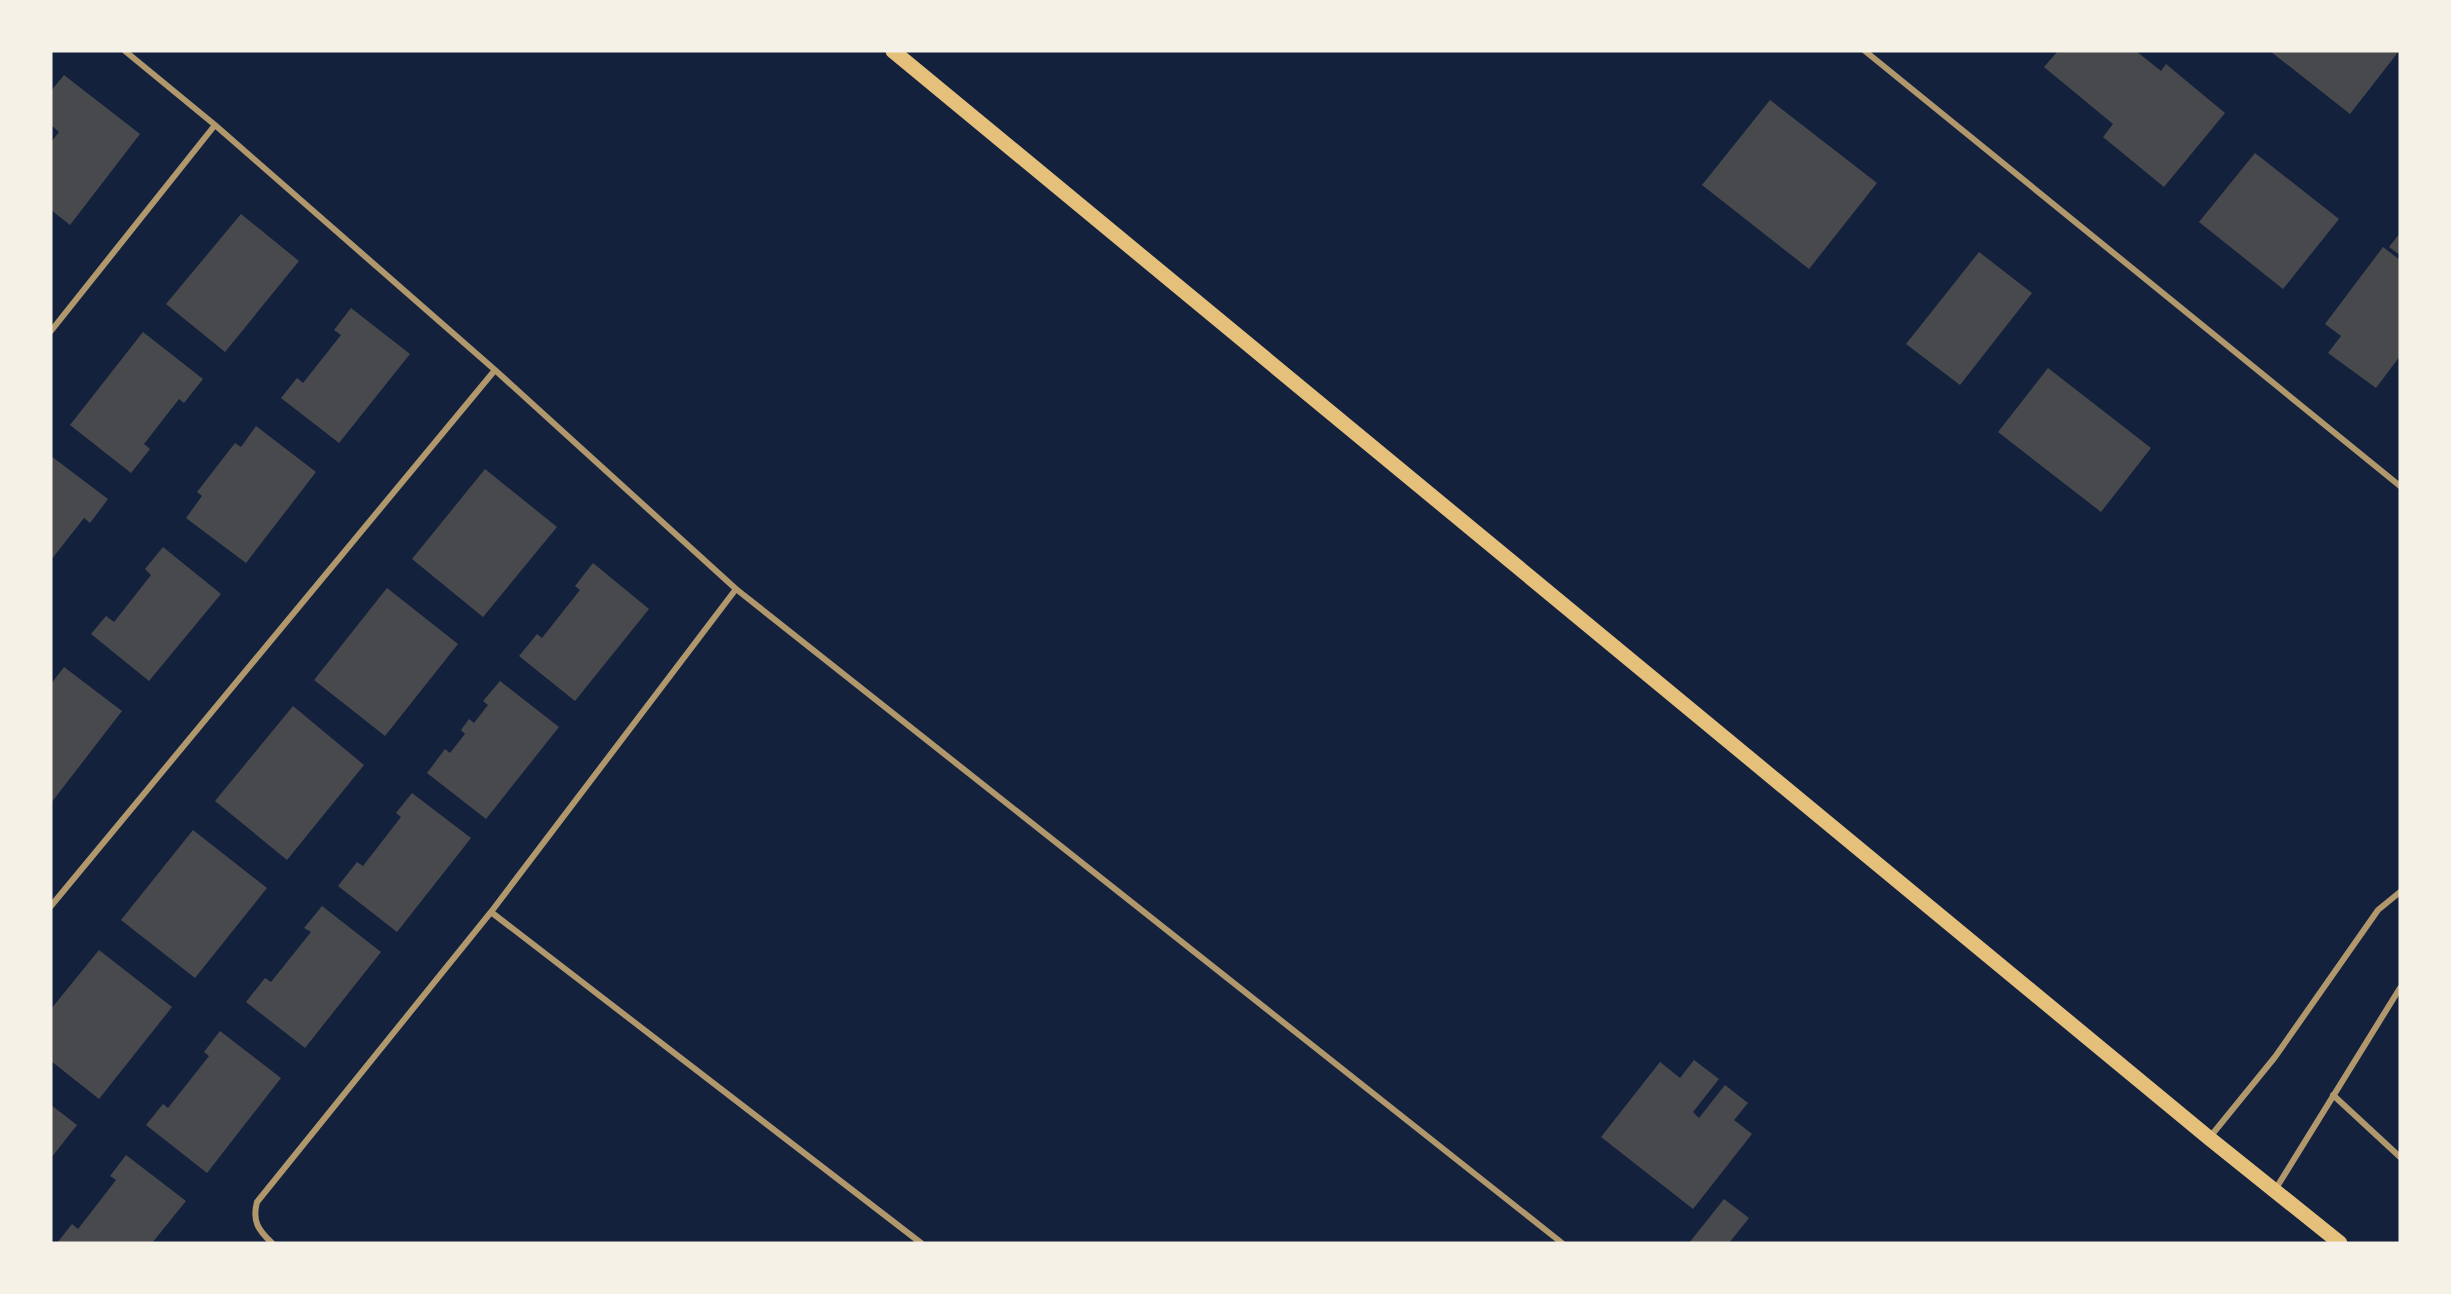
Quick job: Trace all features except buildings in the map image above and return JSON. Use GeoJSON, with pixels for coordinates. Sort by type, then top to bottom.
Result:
{"type":"FeatureCollection","features":[{"type":"Feature","properties":{"kind":"main road"},"geometry":{"type":"LineString","coordinates":[[893,51],[2209,1138],[2340,1243]]}},
{"type":"Feature","properties":{"kind":"street"},"geometry":{"type":"LineString","coordinates":[[125,51],[215,125],[495,370],[736,588],[1562,1243]]}},
{"type":"Feature","properties":{"kind":"street"},"geometry":{"type":"LineString","coordinates":[[1865,51],[2400,486]]}},
{"type":"Feature","properties":{"kind":"street"},"geometry":{"type":"LineString","coordinates":[[51,331],[215,125]]}},
{"type":"Feature","properties":{"kind":"street"},"geometry":{"type":"LineString","coordinates":[[51,906],[495,370]]}},
{"type":"Feature","properties":{"kind":"street"},"geometry":{"type":"LineString","coordinates":[[272,1243],[256,1227],[254,1214],[256,1202],[490,912],[736,588]]}},
{"type":"Feature","properties":{"kind":"street"},"geometry":{"type":"LineString","coordinates":[[2209,1138],[2275,1057],[2378,910],[2400,892]]}},
{"type":"Feature","properties":{"kind":"street"},"geometry":{"type":"LineString","coordinates":[[490,912],[921,1243]]}},
{"type":"Feature","properties":{"kind":"street"},"geometry":{"type":"LineString","coordinates":[[2274,1190],[2400,988]]}},
{"type":"Feature","properties":{"kind":"street"},"geometry":{"type":"LineString","coordinates":[[2333,1095],[2400,1157]]}}]}
